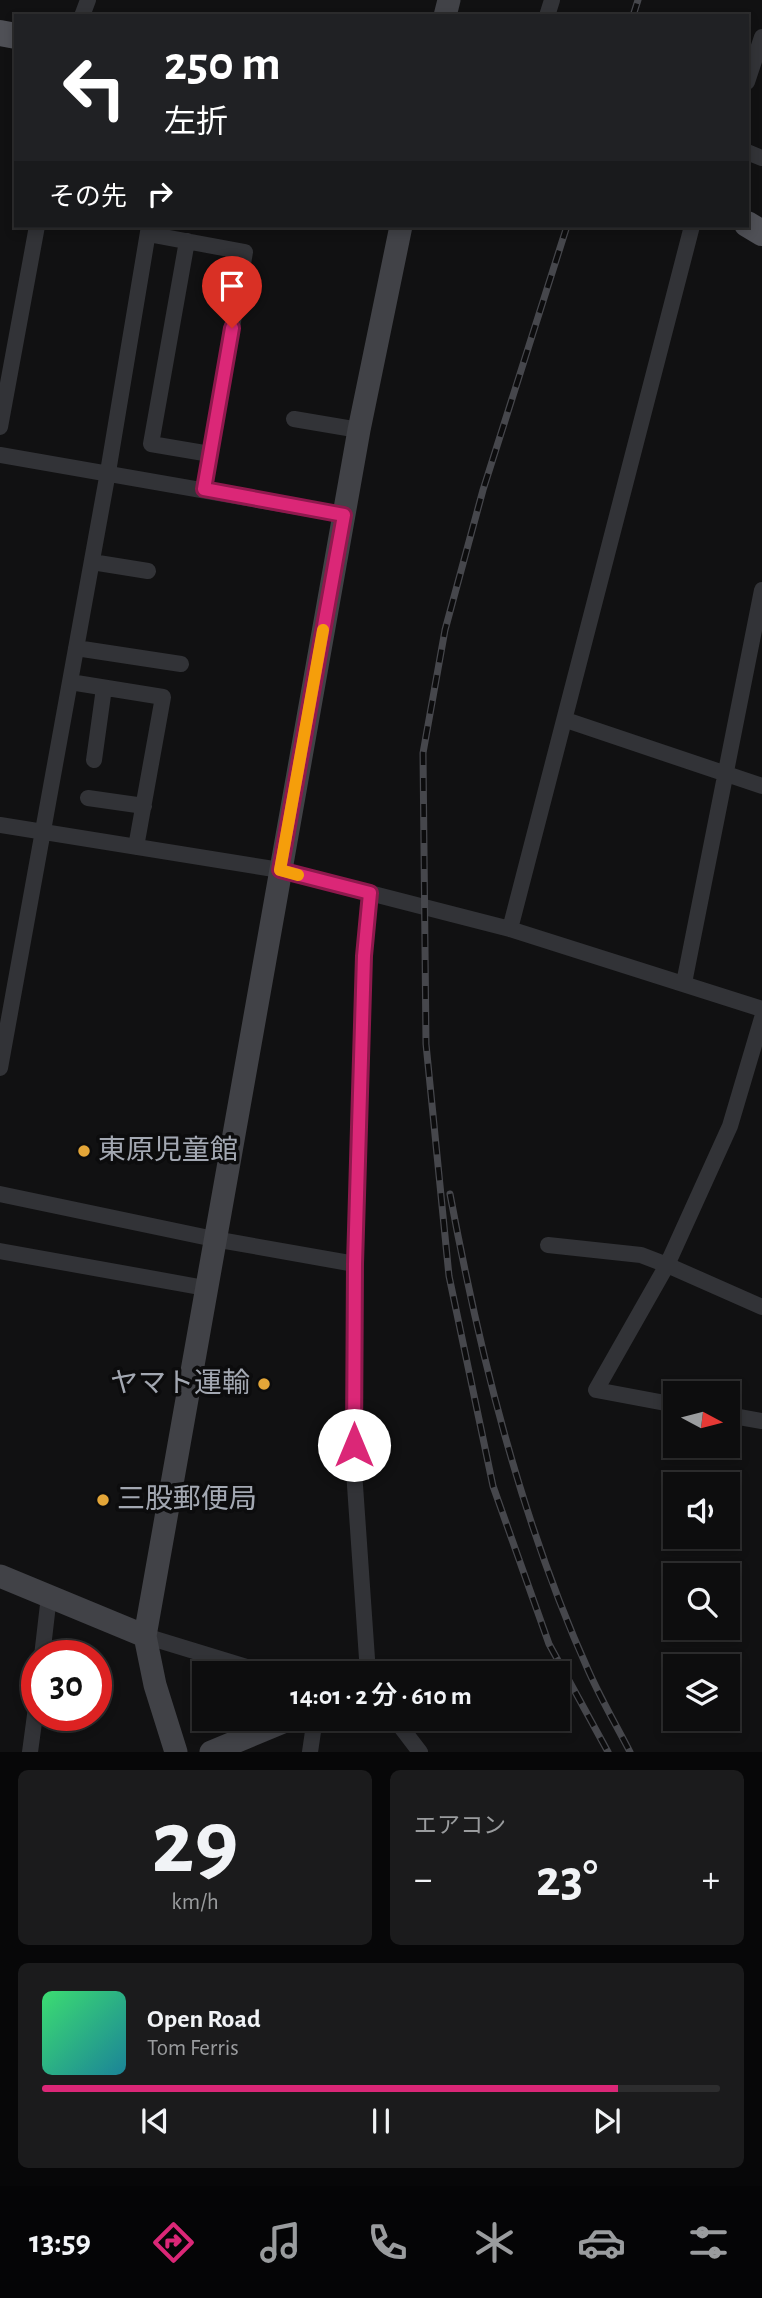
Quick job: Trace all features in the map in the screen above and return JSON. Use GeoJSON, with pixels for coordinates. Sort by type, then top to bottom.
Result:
{"type":"FeatureCollection","features":[{"type":"Feature","properties":{"kind":"street"},"geometry":{"type":"LineString","coordinates":[[749,76],[762,37]]}},
{"type":"Feature","properties":{"kind":"street"},"geometry":{"type":"LineString","coordinates":[[0,427],[37,228]]}},
{"type":"Feature","properties":{"kind":"street"},"geometry":{"type":"LineString","coordinates":[[176,1752],[155,1685],[145,1636],[359,430],[401,228]]}},
{"type":"Feature","properties":{"kind":"street"},"geometry":{"type":"LineString","coordinates":[[510,929],[691,228]]}},
{"type":"Feature","properties":{"kind":"street"},"geometry":{"type":"LineString","coordinates":[[0,1068],[149,230],[187,241],[245,252],[204,489]]}},
{"type":"Feature","properties":{"kind":"street"},"geometry":{"type":"LineString","coordinates":[[187,241],[151,444],[210,454]]}},
{"type":"Feature","properties":{"kind":"street"},"geometry":{"type":"LineString","coordinates":[[294,419],[359,430]]}},
{"type":"Feature","properties":{"kind":"street"},"geometry":{"type":"LineString","coordinates":[[0,454],[344,515]]}},
{"type":"Feature","properties":{"kind":"street"},"geometry":{"type":"LineString","coordinates":[[92,562],[148,571]]}},
{"type":"Feature","properties":{"kind":"street"},"geometry":{"type":"LineString","coordinates":[[684,983],[762,590]]}},
{"type":"Feature","properties":{"kind":"street"},"geometry":{"type":"LineString","coordinates":[[76,648],[181,664]]}},
{"type":"Feature","properties":{"kind":"street"},"geometry":{"type":"LineString","coordinates":[[70,682],[163,697],[136,847]]}},
{"type":"Feature","properties":{"kind":"street"},"geometry":{"type":"LineString","coordinates":[[94,760],[104,688]]}},
{"type":"Feature","properties":{"kind":"street"},"geometry":{"type":"LineString","coordinates":[[566,720],[762,786]]}},
{"type":"Feature","properties":{"kind":"street"},"geometry":{"type":"LineString","coordinates":[[88,798],[144,806]]}},
{"type":"Feature","properties":{"kind":"street"},"geometry":{"type":"LineString","coordinates":[[0,825],[280,870],[510,929],[762,1009]]}},
{"type":"Feature","properties":{"kind":"street"},"geometry":{"type":"LineString","coordinates":[[367,1661],[354,1471],[355,1264],[364,956],[370,893]]}},
{"type":"Feature","properties":{"kind":"street"},"geometry":{"type":"LineString","coordinates":[[663,1403],[596,1390],[667,1265],[730,1126],[762,1018]]}},
{"type":"Feature","properties":{"kind":"street"},"geometry":{"type":"LineString","coordinates":[[0,1194],[214,1239],[355,1264]]}},
{"type":"Feature","properties":{"kind":"street"},"geometry":{"type":"LineString","coordinates":[[548,1245],[641,1255],[762,1307]]}},
{"type":"Feature","properties":{"kind":"street"},"geometry":{"type":"LineString","coordinates":[[0,1251],[205,1288]]}},
{"type":"Feature","properties":{"kind":"street"},"geometry":{"type":"LineString","coordinates":[[740,1417],[762,1421]]}},
{"type":"Feature","properties":{"kind":"street"},"geometry":{"type":"LineString","coordinates":[[0,1576],[145,1636],[227,1661]]}},
{"type":"Feature","properties":{"kind":"street"},"geometry":{"type":"LineString","coordinates":[[44,1640],[50,1596]]}},
{"type":"Feature","properties":{"kind":"street"},"geometry":{"type":"LineString","coordinates":[[30,1752],[33,1731]]}},
{"type":"Feature","properties":{"kind":"street"},"geometry":{"type":"LineString","coordinates":[[211,1752],[262,1731]]}},
{"type":"Feature","properties":{"kind":"street"},"geometry":{"type":"LineString","coordinates":[[310,1752],[313,1731]]}},
{"type":"Feature","properties":{"kind":"street"},"geometry":{"type":"LineString","coordinates":[[404,1731],[420,1752]]}},
{"type":"Feature","properties":{"kind":"railway"},"geometry":{"type":"LineString","coordinates":[[634,14],[638,0]]}},
{"type":"Feature","properties":{"kind":"railway"},"geometry":{"type":"LineString","coordinates":[[566,228],[483,490],[445,630],[423,753],[426,1044],[449,1276],[493,1486],[549,1644],[608,1752]]}},
{"type":"Feature","properties":{"kind":"railway"},"geometry":{"type":"LineString","coordinates":[[450,1194],[489,1376],[523,1497],[565,1615],[594,1682],[630,1752]]}},
{"type":"Feature","properties":{"kind":"slow traffic"},"geometry":{"type":"LineString","coordinates":[[298,875],[280,870],[323,630]]}},
{"type":"Feature","properties":{"kind":"place","name":"東原児童館"},"geometry":{"type":"Point","coordinates":[84,1151]}},
{"type":"Feature","properties":{"kind":"place","name":"ヤマト運輸"},"geometry":{"type":"Point","coordinates":[264,1384]}},
{"type":"Feature","properties":{"kind":"place","name":"三股郵便局"},"geometry":{"type":"Point","coordinates":[103,1500]}},
{"type":"Feature","properties":{"kind":"route"},"geometry":{"type":"LineString","coordinates":[[232,328],[204,489],[344,515],[280,870],[370,893],[364,956],[355,1264],[354,1445]]}}]}
